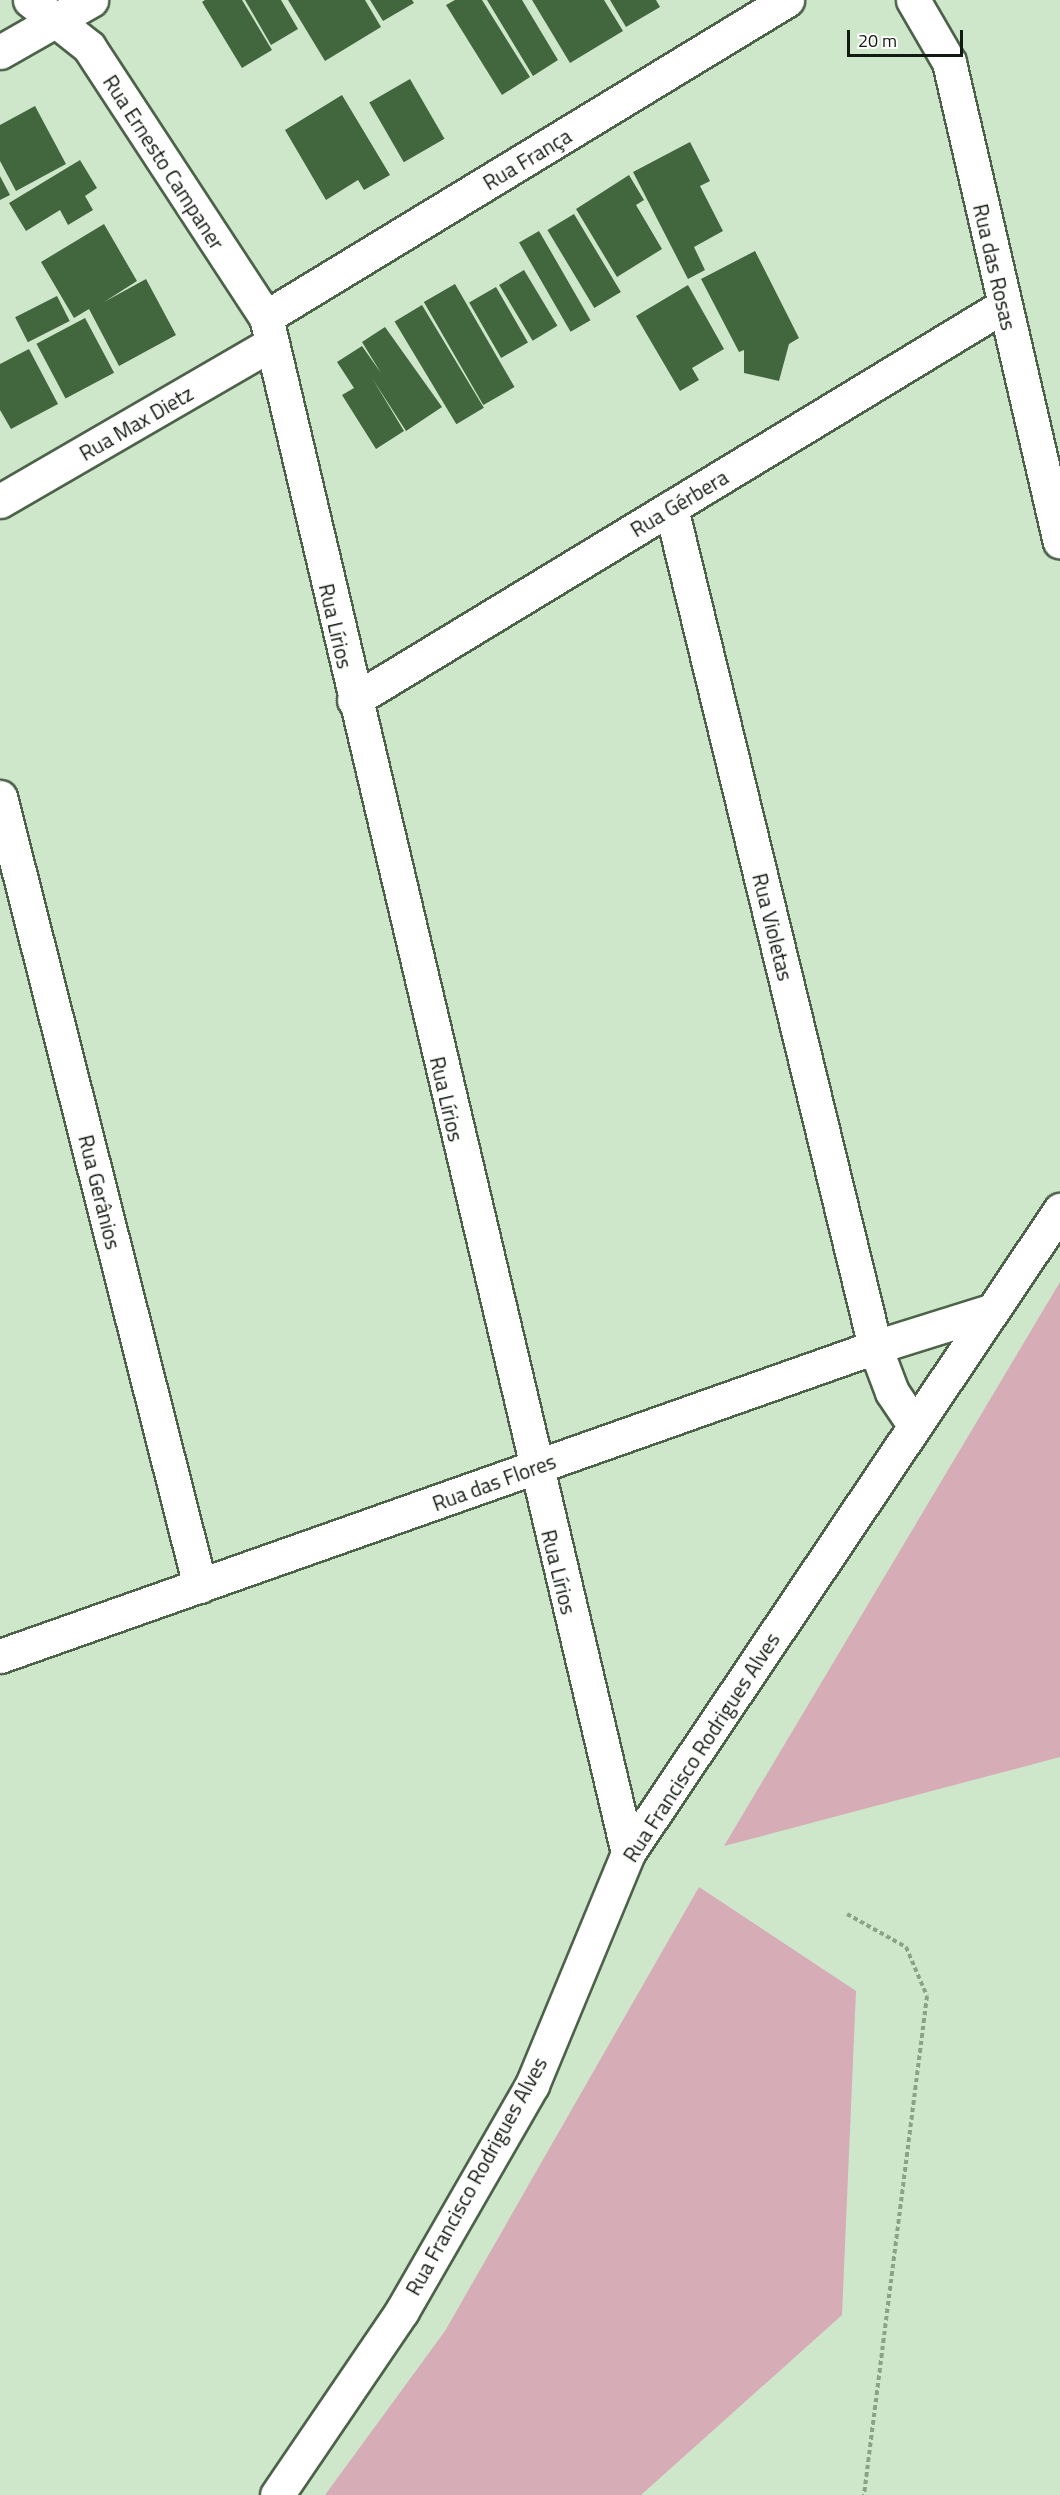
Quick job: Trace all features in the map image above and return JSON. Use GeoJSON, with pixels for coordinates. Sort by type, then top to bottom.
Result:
{"type":"FeatureCollection","features":[{"type":"Feature","properties":{"kind":"street","name":"Rua Ernesto Campaner"},"geometry":{"type":"LineString","coordinates":[[30,0],[89,47],[269,331]]}},
{"type":"Feature","properties":{"kind":"street"},"geometry":{"type":"LineString","coordinates":[[0,52],[91,0]]}},
{"type":"Feature","properties":{"kind":"street","name":"Rua França"},"geometry":{"type":"LineString","coordinates":[[269,331],[787,0]]}},
{"type":"Feature","properties":{"kind":"street","name":"Rua das Rosas"},"geometry":{"type":"LineString","coordinates":[[913,0],[949,62],[1060,541]]}},
{"type":"Feature","properties":{"kind":"street","name":"Rua Gérbera"},"geometry":{"type":"LineString","coordinates":[[354,700],[1004,306]]}},
{"type":"Feature","properties":{"kind":"street","name":"Rua Max Dietz"},"geometry":{"type":"LineString","coordinates":[[0,501],[269,331]]}},
{"type":"Feature","properties":{"kind":"street","name":"Rua Lírios"},"geometry":{"type":"LineString","coordinates":[[269,331],[534,1468],[628,1853]]}},
{"type":"Feature","properties":{"kind":"street","name":"Rua Violetas"},"geometry":{"type":"LineString","coordinates":[[671,508],[875,1347],[892,1392],[914,1425]]}},
{"type":"Feature","properties":{"kind":"street","name":"Rua Gerânios"},"geometry":{"type":"LineString","coordinates":[[0,797],[200,1586]]}},
{"type":"Feature","properties":{"kind":"street","name":"Rua Francisco Rodrigues Alves"},"geometry":{"type":"LineString","coordinates":[[277,2495],[402,2311],[532,2085],[628,1853],[1060,1210]]}},
{"type":"Feature","properties":{"kind":"street","name":"Rua das Flores"},"geometry":{"type":"LineString","coordinates":[[0,1656],[875,1347],[990,1311]]}},
{"type":"Feature","properties":{"kind":"path"},"geometry":{"type":"LineString","coordinates":[[847,1914],[906,1947],[927,1996],[864,2495]]}},
{"type":"Feature","properties":{"kind":"shaded area"},"geometry":{"type":"Polygon","coordinates":[[[1060,1282],[1060,1757],[724,1846],[1060,1282]]]}},
{"type":"Feature","properties":{"kind":"shaded area"},"geometry":{"type":"Polygon","coordinates":[[[699,1887],[856,1991],[842,2315],[641,2495],[325,2495],[445,2331],[699,1887]]]}},
{"type":"Feature","properties":{"kind":"building"},"geometry":{"type":"Polygon","coordinates":[[[205,0],[242,0],[272,50],[242,68],[202,2],[205,0]]]}},
{"type":"Feature","properties":{"kind":"building"},"geometry":{"type":"Polygon","coordinates":[[[245,0],[281,0],[298,29],[271,45],[245,0]]]}},
{"type":"Feature","properties":{"kind":"building"},"geometry":{"type":"Polygon","coordinates":[[[288,0],[365,0],[381,27],[325,61],[288,0]]]}},
{"type":"Feature","properties":{"kind":"building"},"geometry":{"type":"Polygon","coordinates":[[[370,0],[412,0],[414,3],[383,21],[370,0]]]}},
{"type":"Feature","properties":{"kind":"building"},"geometry":{"type":"Polygon","coordinates":[[[455,0],[482,0],[530,77],[502,95],[446,5],[455,0]]]}},
{"type":"Feature","properties":{"kind":"building"},"geometry":{"type":"Polygon","coordinates":[[[487,0],[522,0],[558,60],[533,76],[487,0]]]}},
{"type":"Feature","properties":{"kind":"building"},"geometry":{"type":"Polygon","coordinates":[[[532,0],[604,0],[623,31],[570,63],[532,0]]]}},
{"type":"Feature","properties":{"kind":"building"},"geometry":{"type":"Polygon","coordinates":[[[610,0],[656,0],[660,7],[626,27],[610,0]]]}},
{"type":"Feature","properties":{"kind":"building"},"geometry":{"type":"Polygon","coordinates":[[[410,79],[444,139],[404,162],[369,102],[410,79]]]}},
{"type":"Feature","properties":{"kind":"building"},"geometry":{"type":"Polygon","coordinates":[[[342,95],[390,175],[364,190],[358,180],[326,200],[285,130],[342,95]]]}},
{"type":"Feature","properties":{"kind":"building"},"geometry":{"type":"Polygon","coordinates":[[[35,106],[66,164],[16,191],[0,161],[0,125],[35,106]]]}},
{"type":"Feature","properties":{"kind":"building"},"geometry":{"type":"Polygon","coordinates":[[[690,142],[710,181],[700,186],[723,231],[694,247],[705,270],[688,279],[633,172],[690,142]]]}},
{"type":"Feature","properties":{"kind":"building"},"geometry":{"type":"Polygon","coordinates":[[[80,160],[97,188],[85,196],[93,210],[68,225],[60,210],[26,231],[9,203],[80,160]]]}},
{"type":"Feature","properties":{"kind":"building"},"geometry":{"type":"Polygon","coordinates":[[[629,175],[644,200],[636,205],[662,249],[617,277],[576,209],[629,175]]]}},
{"type":"Feature","properties":{"kind":"building"},"geometry":{"type":"Polygon","coordinates":[[[0,176],[10,195],[0,200],[0,176]]]}},
{"type":"Feature","properties":{"kind":"building"},"geometry":{"type":"Polygon","coordinates":[[[574,214],[621,292],[594,308],[547,230],[574,214]]]}},
{"type":"Feature","properties":{"kind":"building"},"geometry":{"type":"Polygon","coordinates":[[[104,224],[137,281],[104,302],[146,279],[176,335],[119,366],[89,309],[74,318],[41,262],[104,224]]]}},
{"type":"Feature","properties":{"kind":"building"},"geometry":{"type":"Polygon","coordinates":[[[539,231],[590,320],[571,332],[519,242],[539,231]]]}},
{"type":"Feature","properties":{"kind":"building"},"geometry":{"type":"Polygon","coordinates":[[[755,251],[799,338],[789,344],[779,381],[744,373],[744,350],[739,352],[701,279],[755,251]]]}},
{"type":"Feature","properties":{"kind":"building"},"geometry":{"type":"Polygon","coordinates":[[[524,270],[557,326],[533,341],[499,285],[524,270]]]}},
{"type":"Feature","properties":{"kind":"building"},"geometry":{"type":"Polygon","coordinates":[[[455,284],[514,387],[483,405],[424,302],[455,284]]]}},
{"type":"Feature","properties":{"kind":"building"},"geometry":{"type":"Polygon","coordinates":[[[688,285],[724,349],[692,368],[699,380],[680,391],[636,316],[688,285]]]}},
{"type":"Feature","properties":{"kind":"building"},"geometry":{"type":"Polygon","coordinates":[[[496,287],[528,342],[501,358],[469,302],[496,287]]]}},
{"type":"Feature","properties":{"kind":"building"},"geometry":{"type":"Polygon","coordinates":[[[57,296],[70,321],[28,342],[15,317],[57,296]]]}},
{"type":"Feature","properties":{"kind":"building"},"geometry":{"type":"Polygon","coordinates":[[[422,305],[484,408],[456,424],[395,321],[422,305]]]}},
{"type":"Feature","properties":{"kind":"building"},"geometry":{"type":"Polygon","coordinates":[[[85,318],[114,373],[66,399],[36,344],[85,318]]]}},
{"type":"Feature","properties":{"kind":"building"},"geometry":{"type":"Polygon","coordinates":[[[385,327],[442,407],[406,431],[372,378],[404,431],[376,449],[342,395],[354,388],[337,362],[362,346],[381,373],[362,342],[385,327]]]}},
{"type":"Feature","properties":{"kind":"building"},"geometry":{"type":"Polygon","coordinates":[[[29,349],[58,404],[11,429],[0,410],[0,364],[29,349]]]}}]}
